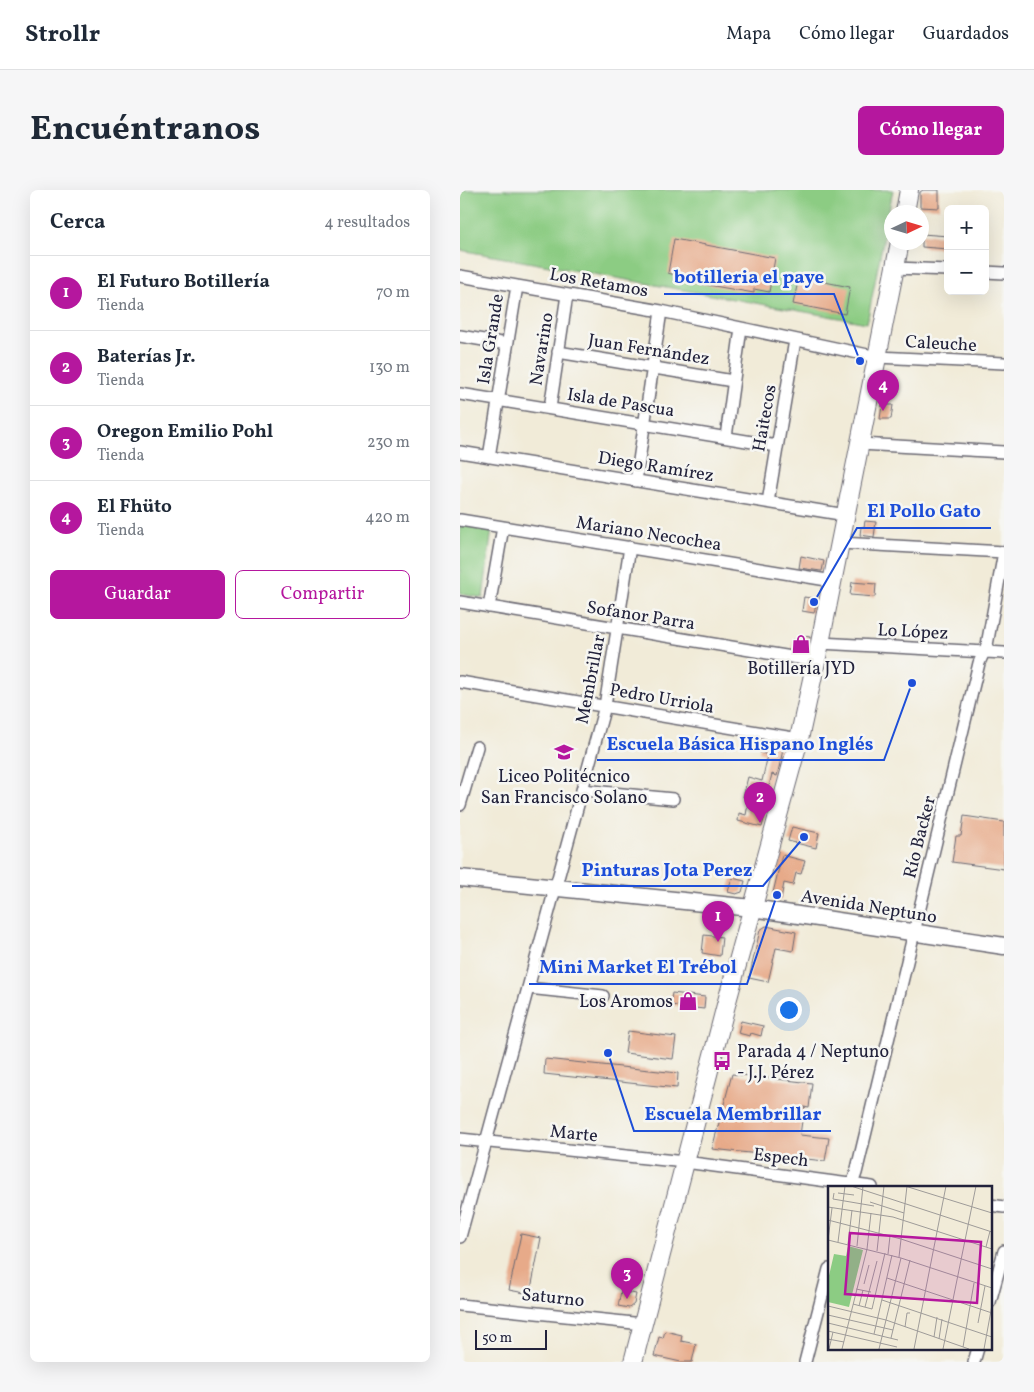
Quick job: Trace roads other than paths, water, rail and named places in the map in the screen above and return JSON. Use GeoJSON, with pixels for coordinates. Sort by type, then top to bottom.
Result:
{"type":"FeatureCollection","features":[{"type":"Feature","properties":{"kind":"main road"},"geometry":{"type":"LineString","coordinates":[[906,205],[909,190]]}},
{"type":"Feature","properties":{"kind":"main road"},"geometry":{"type":"LineString","coordinates":[[633,1362],[684,1162],[799,740],[833,581],[898,250]]}},
{"type":"Feature","properties":{"kind":"main road","name":"Avenida Neptuno"},"geometry":{"type":"LineString","coordinates":[[460,878],[752,908],[1004,946]]}},
{"type":"Feature","properties":{"kind":"street"},"geometry":{"type":"LineString","coordinates":[[895,268],[944,270]]}},
{"type":"Feature","properties":{"kind":"street"},"geometry":{"type":"LineString","coordinates":[[989,272],[1004,273]]}},
{"type":"Feature","properties":{"kind":"street","name":"Los Retamos"},"geometry":{"type":"LineString","coordinates":[[460,276],[661,312],[877,357]]}},
{"type":"Feature","properties":{"kind":"street","name":"Isla Grande"},"geometry":{"type":"LineString","coordinates":[[489,457],[517,286]]}},
{"type":"Feature","properties":{"kind":"street","name":"Navarino"},"geometry":{"type":"LineString","coordinates":[[550,408],[567,294]]}},
{"type":"Feature","properties":{"kind":"street"},"geometry":{"type":"LineString","coordinates":[[636,481],[661,312]]}},
{"type":"Feature","properties":{"kind":"street"},"geometry":{"type":"LineString","coordinates":[[726,437],[741,328]]}},
{"type":"Feature","properties":{"kind":"street"},"geometry":{"type":"LineString","coordinates":[[460,336],[507,344]]}},
{"type":"Feature","properties":{"kind":"street","name":"Haitecos"},"geometry":{"type":"LineString","coordinates":[[768,502],[795,340]]}},
{"type":"Feature","properties":{"kind":"street","name":"Juan Fernández"},"geometry":{"type":"LineString","coordinates":[[558,352],[733,381]]}},
{"type":"Feature","properties":{"kind":"street","name":"Caleuche"},"geometry":{"type":"LineString","coordinates":[[877,357],[1004,363]]}},
{"type":"Feature","properties":{"kind":"street","name":"Isla de Pascua"},"geometry":{"type":"LineString","coordinates":[[460,394],[777,446]]}},
{"type":"Feature","properties":{"kind":"street"},"geometry":{"type":"LineString","coordinates":[[860,444],[1004,452]]}},
{"type":"Feature","properties":{"kind":"street","name":"Diego Ramírez"},"geometry":{"type":"LineString","coordinates":[[460,452],[846,515]]}},
{"type":"Feature","properties":{"kind":"street","name":"Mariano Necochea"},"geometry":{"type":"LineString","coordinates":[[460,520],[833,581]]}},
{"type":"Feature","properties":{"kind":"street"},"geometry":{"type":"LineString","coordinates":[[489,607],[503,526]]}},
{"type":"Feature","properties":{"kind":"street"},"geometry":{"type":"LineString","coordinates":[[840,543],[1004,552]]}},
{"type":"Feature","properties":{"kind":"street","name":"Membrillar"},"geometry":{"type":"LineString","coordinates":[[460,1234],[605,706],[630,547]]}},
{"type":"Feature","properties":{"kind":"street","name":"Río Backer"},"geometry":{"type":"LineString","coordinates":[[851,1185],[859,1163],[979,664],[988,640],[1004,552]]}},
{"type":"Feature","properties":{"kind":"street","name":"Sofanor Parra"},"geometry":{"type":"LineString","coordinates":[[460,602],[816,661]]}},
{"type":"Feature","properties":{"kind":"street","name":"Lo López"},"geometry":{"type":"LineString","coordinates":[[820,643],[1004,654]]}},
{"type":"Feature","properties":{"kind":"street","name":"Pedro Urriola"},"geometry":{"type":"LineString","coordinates":[[460,682],[799,740]]}},
{"type":"Feature","properties":{"kind":"street"},"geometry":{"type":"LineString","coordinates":[[460,805],[477,747]]}},
{"type":"Feature","properties":{"kind":"street"},"geometry":{"type":"LineString","coordinates":[[582,790],[672,799]]}},
{"type":"Feature","properties":{"kind":"street"},"geometry":{"type":"LineString","coordinates":[[528,988],[603,996]]}},
{"type":"Feature","properties":{"kind":"street","name":"Marte"},"geometry":{"type":"LineString","coordinates":[[460,1139],[684,1162]]}},
{"type":"Feature","properties":{"kind":"street","name":"Espech"},"geometry":{"type":"LineString","coordinates":[[684,1162],[851,1185]]}},
{"type":"Feature","properties":{"kind":"street"},"geometry":{"type":"LineString","coordinates":[[992,1295],[1004,1251]]}},
{"type":"Feature","properties":{"kind":"street"},"geometry":{"type":"LineString","coordinates":[[805,1362],[828,1272]]}},
{"type":"Feature","properties":{"kind":"street","name":"Saturno"},"geometry":{"type":"LineString","coordinates":[[460,1305],[643,1324]]}},
{"type":"Feature","properties":{"kind":"place","name":"botilleria el paye"},"geometry":{"type":"Point","coordinates":[860,361]}},
{"type":"Feature","properties":{"kind":"place","name":"El Fhüto"},"geometry":{"type":"Point","coordinates":[883,411]}},
{"type":"Feature","properties":{"kind":"place","name":"El Pollo Gato"},"geometry":{"type":"Point","coordinates":[814,602]}},
{"type":"Feature","properties":{"kind":"place","name":"Botillería JYD"},"geometry":{"type":"Point","coordinates":[801,644]}},
{"type":"Feature","properties":{"kind":"place","name":"Escuela Básica Hispano Inglés"},"geometry":{"type":"Point","coordinates":[912,683]}},
{"type":"Feature","properties":{"kind":"place","name":"Liceo Politécnico San Francisco Solano"},"geometry":{"type":"Point","coordinates":[564,752]}},
{"type":"Feature","properties":{"kind":"place","name":"Baterías Jr."},"geometry":{"type":"Point","coordinates":[760,823]}},
{"type":"Feature","properties":{"kind":"place","name":"Pinturas Jota Perez"},"geometry":{"type":"Point","coordinates":[804,837]}},
{"type":"Feature","properties":{"kind":"place","name":"Mini Market El Trébol"},"geometry":{"type":"Point","coordinates":[777,895]}},
{"type":"Feature","properties":{"kind":"place","name":"El Futuro Botillería"},"geometry":{"type":"Point","coordinates":[718,942]}},
{"type":"Feature","properties":{"kind":"place","name":"Los Aromos"},"geometry":{"type":"Point","coordinates":[688,1001]}},
{"type":"Feature","properties":{"kind":"place","name":"Escuela Membrillar"},"geometry":{"type":"Point","coordinates":[608,1053]}},
{"type":"Feature","properties":{"kind":"place","name":"Parada 4 / Neptuno - J.J. Pérez"},"geometry":{"type":"Point","coordinates":[722,1061]}},
{"type":"Feature","properties":{"kind":"place","name":"Oregon Emilio Pohl"},"geometry":{"type":"Point","coordinates":[627,1299]}}]}
